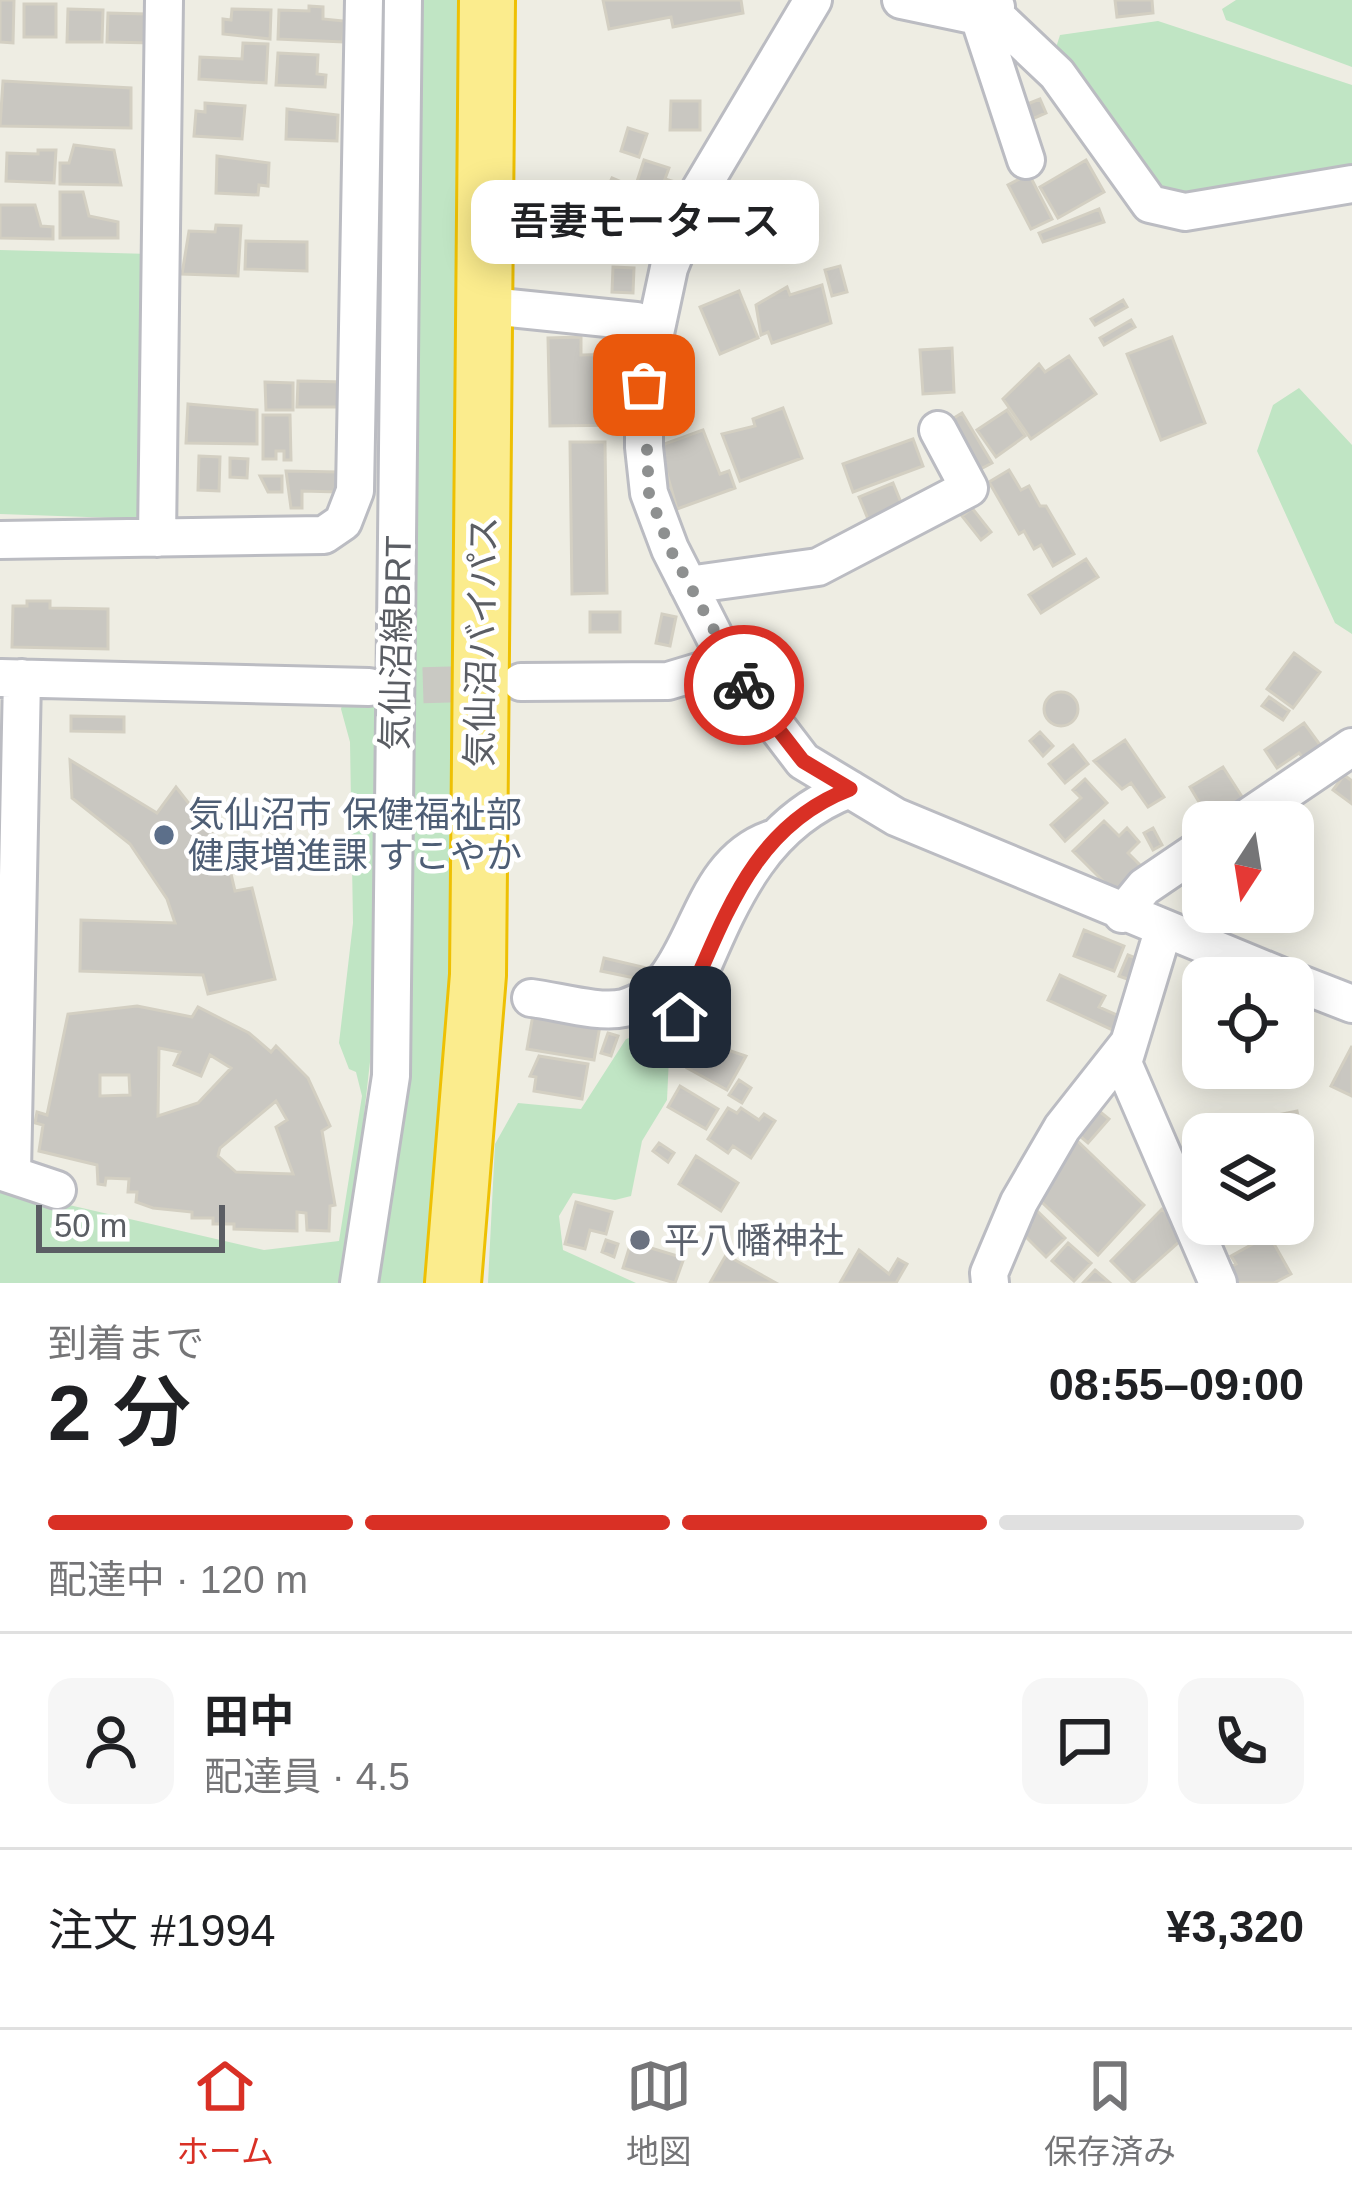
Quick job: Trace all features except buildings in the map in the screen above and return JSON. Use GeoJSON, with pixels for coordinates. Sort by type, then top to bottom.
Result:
{"type":"FeatureCollection","features":[{"type":"Feature","properties":{"kind":"highway","name":"気仙沼バイパス"},"geometry":{"type":"LineString","coordinates":[[453,1283],[478,975],[488,0]]}},
{"type":"Feature","properties":{"kind":"street"},"geometry":{"type":"LineString","coordinates":[[157,538],[164,0]]}},
{"type":"Feature","properties":{"kind":"street"},"geometry":{"type":"LineString","coordinates":[[0,540],[324,535],[343,522],[355,491],[364,0]]}},
{"type":"Feature","properties":{"kind":"street","name":"気仙沼線BRT"},"geometry":{"type":"LineString","coordinates":[[360,1280],[391,1076],[403,0]]}},
{"type":"Feature","properties":{"kind":"street"},"geometry":{"type":"LineString","coordinates":[[644,385],[684,221],[813,0]]}},
{"type":"Feature","properties":{"kind":"street"},"geometry":{"type":"LineString","coordinates":[[901,0],[993,8]]}},
{"type":"Feature","properties":{"kind":"street"},"geometry":{"type":"LineString","coordinates":[[993,8],[1026,160]]}},
{"type":"Feature","properties":{"kind":"street"},"geometry":{"type":"LineString","coordinates":[[993,8],[1057,74],[1150,204],[1185,212],[1352,184]]}},
{"type":"Feature","properties":{"kind":"street"},"geometry":{"type":"LineString","coordinates":[[509,308],[636,321],[649,493],[728,663],[803,761],[896,817],[1230,957]]}},
{"type":"Feature","properties":{"kind":"street"},"geometry":{"type":"LineString","coordinates":[[688,584],[818,567],[969,488],[938,430]]}},
{"type":"Feature","properties":{"kind":"street"},"geometry":{"type":"LineString","coordinates":[[521,682],[668,681],[728,663]]}},
{"type":"Feature","properties":{"kind":"street"},"geometry":{"type":"LineString","coordinates":[[58,1190],[6,1172],[11,678],[369,687]]}},
{"type":"Feature","properties":{"kind":"street"},"geometry":{"type":"LineString","coordinates":[[1271,801],[1352,747]]}},
{"type":"Feature","properties":{"kind":"street"},"geometry":{"type":"LineString","coordinates":[[680,1017],[754,861],[809,804],[850,789]]}},
{"type":"Feature","properties":{"kind":"street"},"geometry":{"type":"LineString","coordinates":[[531,998],[622,1009],[658,988],[723,871],[747,848],[772,839]]}},
{"type":"Feature","properties":{"kind":"street"},"geometry":{"type":"LineString","coordinates":[[1122,914],[1144,887],[1182,861]]}},
{"type":"Feature","properties":{"kind":"street"},"geometry":{"type":"LineString","coordinates":[[1163,931],[1124,1063],[1218,1283]]}},
{"type":"Feature","properties":{"kind":"street"},"geometry":{"type":"LineString","coordinates":[[1314,990],[1352,1004]]}},
{"type":"Feature","properties":{"kind":"street"},"geometry":{"type":"LineString","coordinates":[[990,1283],[989,1273],[1029,1184],[1062,1128],[1129,1042]]}},
{"type":"Feature","properties":{"kind":"green space"},"geometry":{"type":"Polygon","coordinates":[[[408,0],[470,0],[467,633],[442,1283],[366,1283],[376,1241],[408,0]]]}},
{"type":"Feature","properties":{"kind":"green space"},"geometry":{"type":"Polygon","coordinates":[[[1236,0],[1352,0],[1352,67],[1226,20],[1222,9],[1236,0]]]}},
{"type":"Feature","properties":{"kind":"green space"},"geometry":{"type":"Polygon","coordinates":[[[1158,21],[1352,85],[1352,182],[1179,201],[1148,195],[1052,60],[1060,35],[1158,21]]]}},
{"type":"Feature","properties":{"kind":"green space"},"geometry":{"type":"Polygon","coordinates":[[[0,250],[151,254],[145,519],[0,514],[0,250]]]}},
{"type":"Feature","properties":{"kind":"green space"},"geometry":{"type":"Polygon","coordinates":[[[1299,388],[1352,445],[1352,634],[1335,623],[1257,451],[1273,405],[1299,388]]]}},
{"type":"Feature","properties":{"kind":"green space"},"geometry":{"type":"Polygon","coordinates":[[[356,691],[390,708],[385,1033],[371,1053],[358,1168],[366,1206],[350,1283],[0,1283],[0,1189],[264,1250],[339,1241],[362,1096],[356,1072],[349,1069],[339,1043],[353,923],[350,742],[341,709],[344,697],[356,691]]]}},
{"type":"Feature","properties":{"kind":"green space"},"geometry":{"type":"Polygon","coordinates":[[[643,1034],[669,1057],[667,1100],[642,1141],[631,1196],[615,1200],[573,1193],[559,1216],[563,1250],[636,1283],[488,1283],[495,1144],[518,1103],[581,1109],[626,1039],[643,1034]]]}},
{"type":"Feature","properties":{"kind":"tunnel"},"geometry":{"type":"LineString","coordinates":[[369,687],[500,683]]}},
{"type":"Feature","properties":{"kind":"way so far"},"geometry":{"type":"LineString","coordinates":[[644,385],[649,493],[670,549],[744,685]]}},
{"type":"Feature","properties":{"kind":"place","name":"吾妻モータース"},"geometry":{"type":"Point","coordinates":[644,385]}},
{"type":"Feature","properties":{"kind":"place","name":"気仙沼市 保健福祉部 健康増進課 すこやか"},"geometry":{"type":"Point","coordinates":[164,835]}},
{"type":"Feature","properties":{"kind":"place","name":"平八幡神社"},"geometry":{"type":"Point","coordinates":[640,1240]}},
{"type":"Feature","properties":{"kind":"route"},"geometry":{"type":"LineString","coordinates":[[680,1017],[754,861],[809,804],[850,789],[803,761],[744,685]]}}]}
